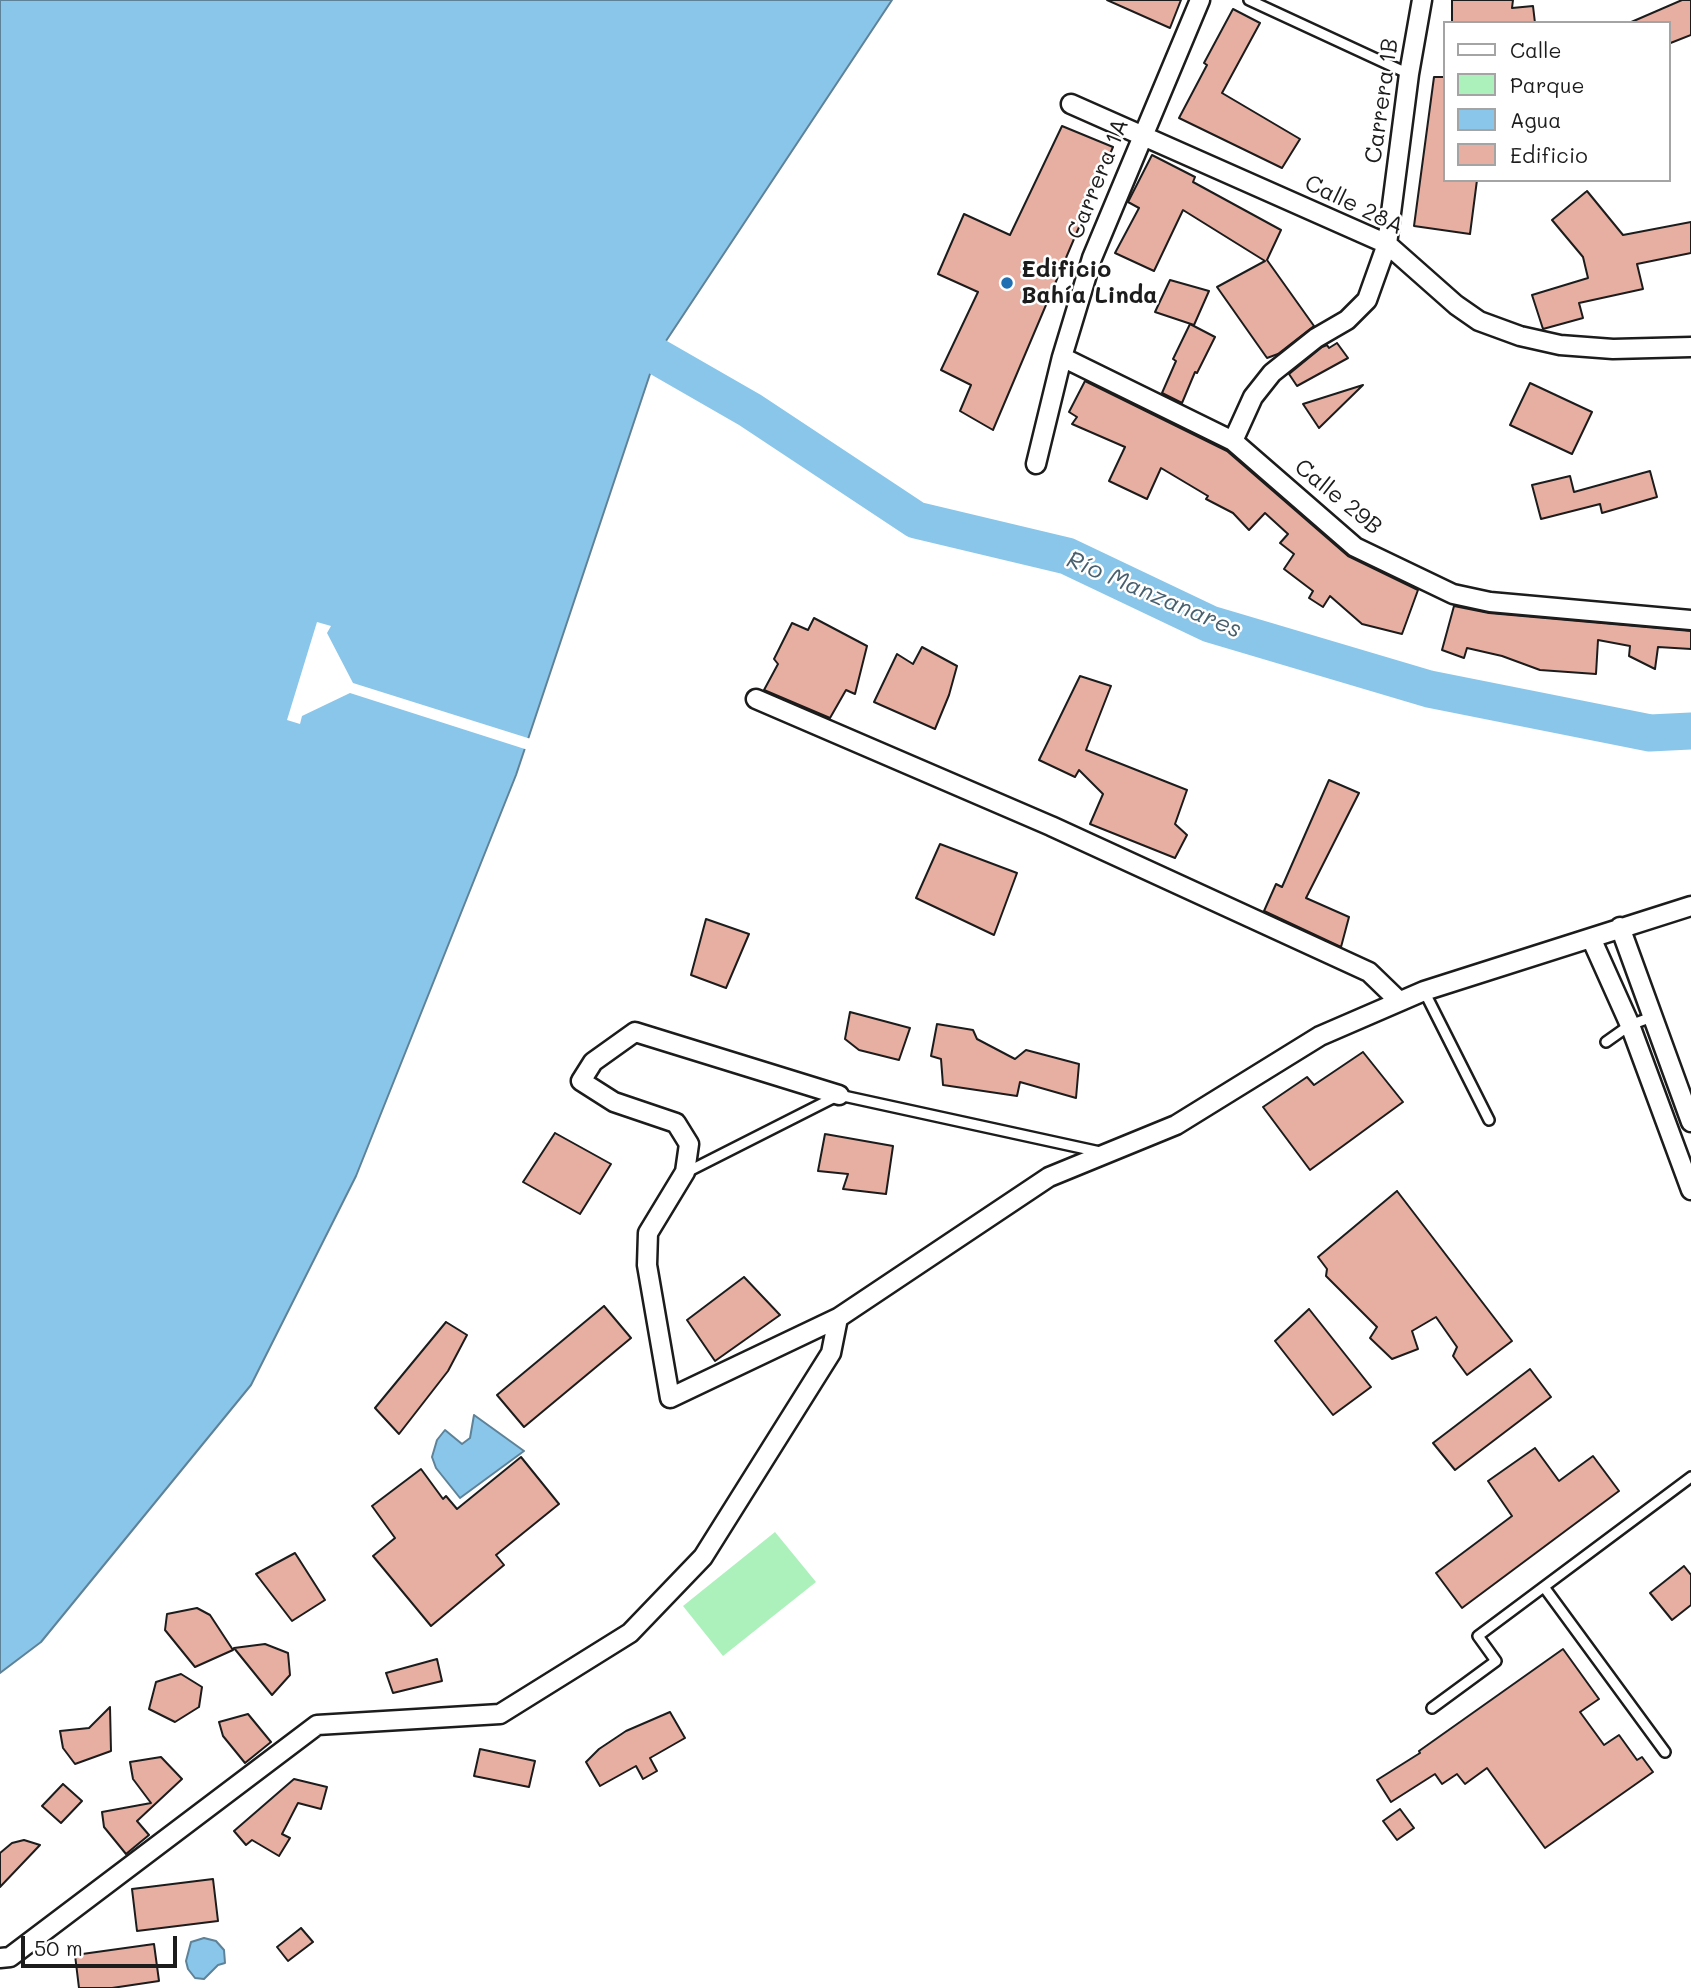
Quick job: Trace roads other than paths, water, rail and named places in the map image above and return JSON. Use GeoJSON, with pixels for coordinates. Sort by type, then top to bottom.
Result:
{"type":"FeatureCollection","features":[{"type":"Feature","properties":{"kind":"street","name":"Carrera 1A"},"geometry":{"type":"LineString","coordinates":[[1036,464],[1062,356],[1092,258],[1200,0]]}},
{"type":"Feature","properties":{"kind":"street","name":"Carrera 1B"},"geometry":{"type":"LineString","coordinates":[[1233,441],[1253,397],[1272,373],[1316,338],[1347,320],[1367,300],[1387,244],[1409,74],[1422,0]]}},
{"type":"Feature","properties":{"kind":"street","name":"Calle 28A"},"geometry":{"type":"LineString","coordinates":[[1071,104],[1387,244],[1456,305],[1479,321],[1520,336],[1560,345],[1613,349],[1691,347]]}},
{"type":"Feature","properties":{"kind":"street","name":"Calle 29B"},"geometry":{"type":"LineString","coordinates":[[1062,356],[1233,441],[1355,547],[1453,594],[1490,602],[1691,620]]}},
{"type":"Feature","properties":{"kind":"street"},"geometry":{"type":"LineString","coordinates":[[756,699],[1051,826],[1368,972],[1398,1000]]}},
{"type":"Feature","properties":{"kind":"street"},"geometry":{"type":"LineString","coordinates":[[839,1095],[635,1032],[593,1062],[581,1081],[614,1102],[676,1123],[689,1144],[685,1172],[648,1233],[647,1265],[670,1398],[838,1318],[1049,1177],[1176,1125],[1320,1036],[1398,1000],[1691,906]]}},
{"type":"Feature","properties":{"kind":"street"},"geometry":{"type":"LineString","coordinates":[[1620,927],[1691,1122]]}},
{"type":"Feature","properties":{"kind":"street"},"geometry":{"type":"LineString","coordinates":[[1591,938],[1630,1025],[1691,1190]]}},
{"type":"Feature","properties":{"kind":"street"},"geometry":{"type":"LineString","coordinates":[[0,1958],[10,1957],[317,1725],[500,1714],[630,1633],[703,1557],[831,1353],[838,1318]]}},
{"type":"Feature","properties":{"kind":"lane"},"geometry":{"type":"LineString","coordinates":[[1249,0],[1409,74]]}},
{"type":"Feature","properties":{"kind":"lane"},"geometry":{"type":"LineString","coordinates":[[1424,991],[1489,1120]]}},
{"type":"Feature","properties":{"kind":"lane"},"geometry":{"type":"LineString","coordinates":[[1606,1042],[1630,1025],[1652,1017]]}},
{"type":"Feature","properties":{"kind":"lane"},"geometry":{"type":"LineString","coordinates":[[685,1172],[839,1095],[1106,1153]]}},
{"type":"Feature","properties":{"kind":"lane"},"geometry":{"type":"LineString","coordinates":[[1432,1709],[1496,1661],[1478,1636],[1691,1477]]}},
{"type":"Feature","properties":{"kind":"lane"},"geometry":{"type":"LineString","coordinates":[[1544,1587],[1665,1752]]}},
{"type":"Feature","properties":{"kind":"water"},"geometry":{"type":"Polygon","coordinates":[[[0,0],[892,0],[656,356],[516,775],[356,1176],[251,1385],[41,1642],[0,1673],[0,0]]]}},
{"type":"Feature","properties":{"kind":"water"},"geometry":{"type":"Polygon","coordinates":[[[474,1415],[524,1451],[460,1498],[436,1468],[432,1457],[437,1440],[445,1430],[462,1444],[470,1438],[474,1415]]]}},
{"type":"Feature","properties":{"kind":"water"},"geometry":{"type":"Polygon","coordinates":[[[204,1938],[216,1941],[224,1950],[225,1963],[218,1965],[204,1979],[195,1978],[186,1961],[191,1942],[204,1938]]]}},
{"type":"Feature","properties":{"kind":"waterway","name":"Río Manzanares"},"geometry":{"type":"LineString","coordinates":[[656,356],[750,410],[916,520],[1067,556],[1210,624],[1429,689],[1650,733],[1691,731]]}},
{"type":"Feature","properties":{"kind":"place","name":"Edificio Bahía Linda"},"geometry":{"type":"Point","coordinates":[1007,283]}}]}
